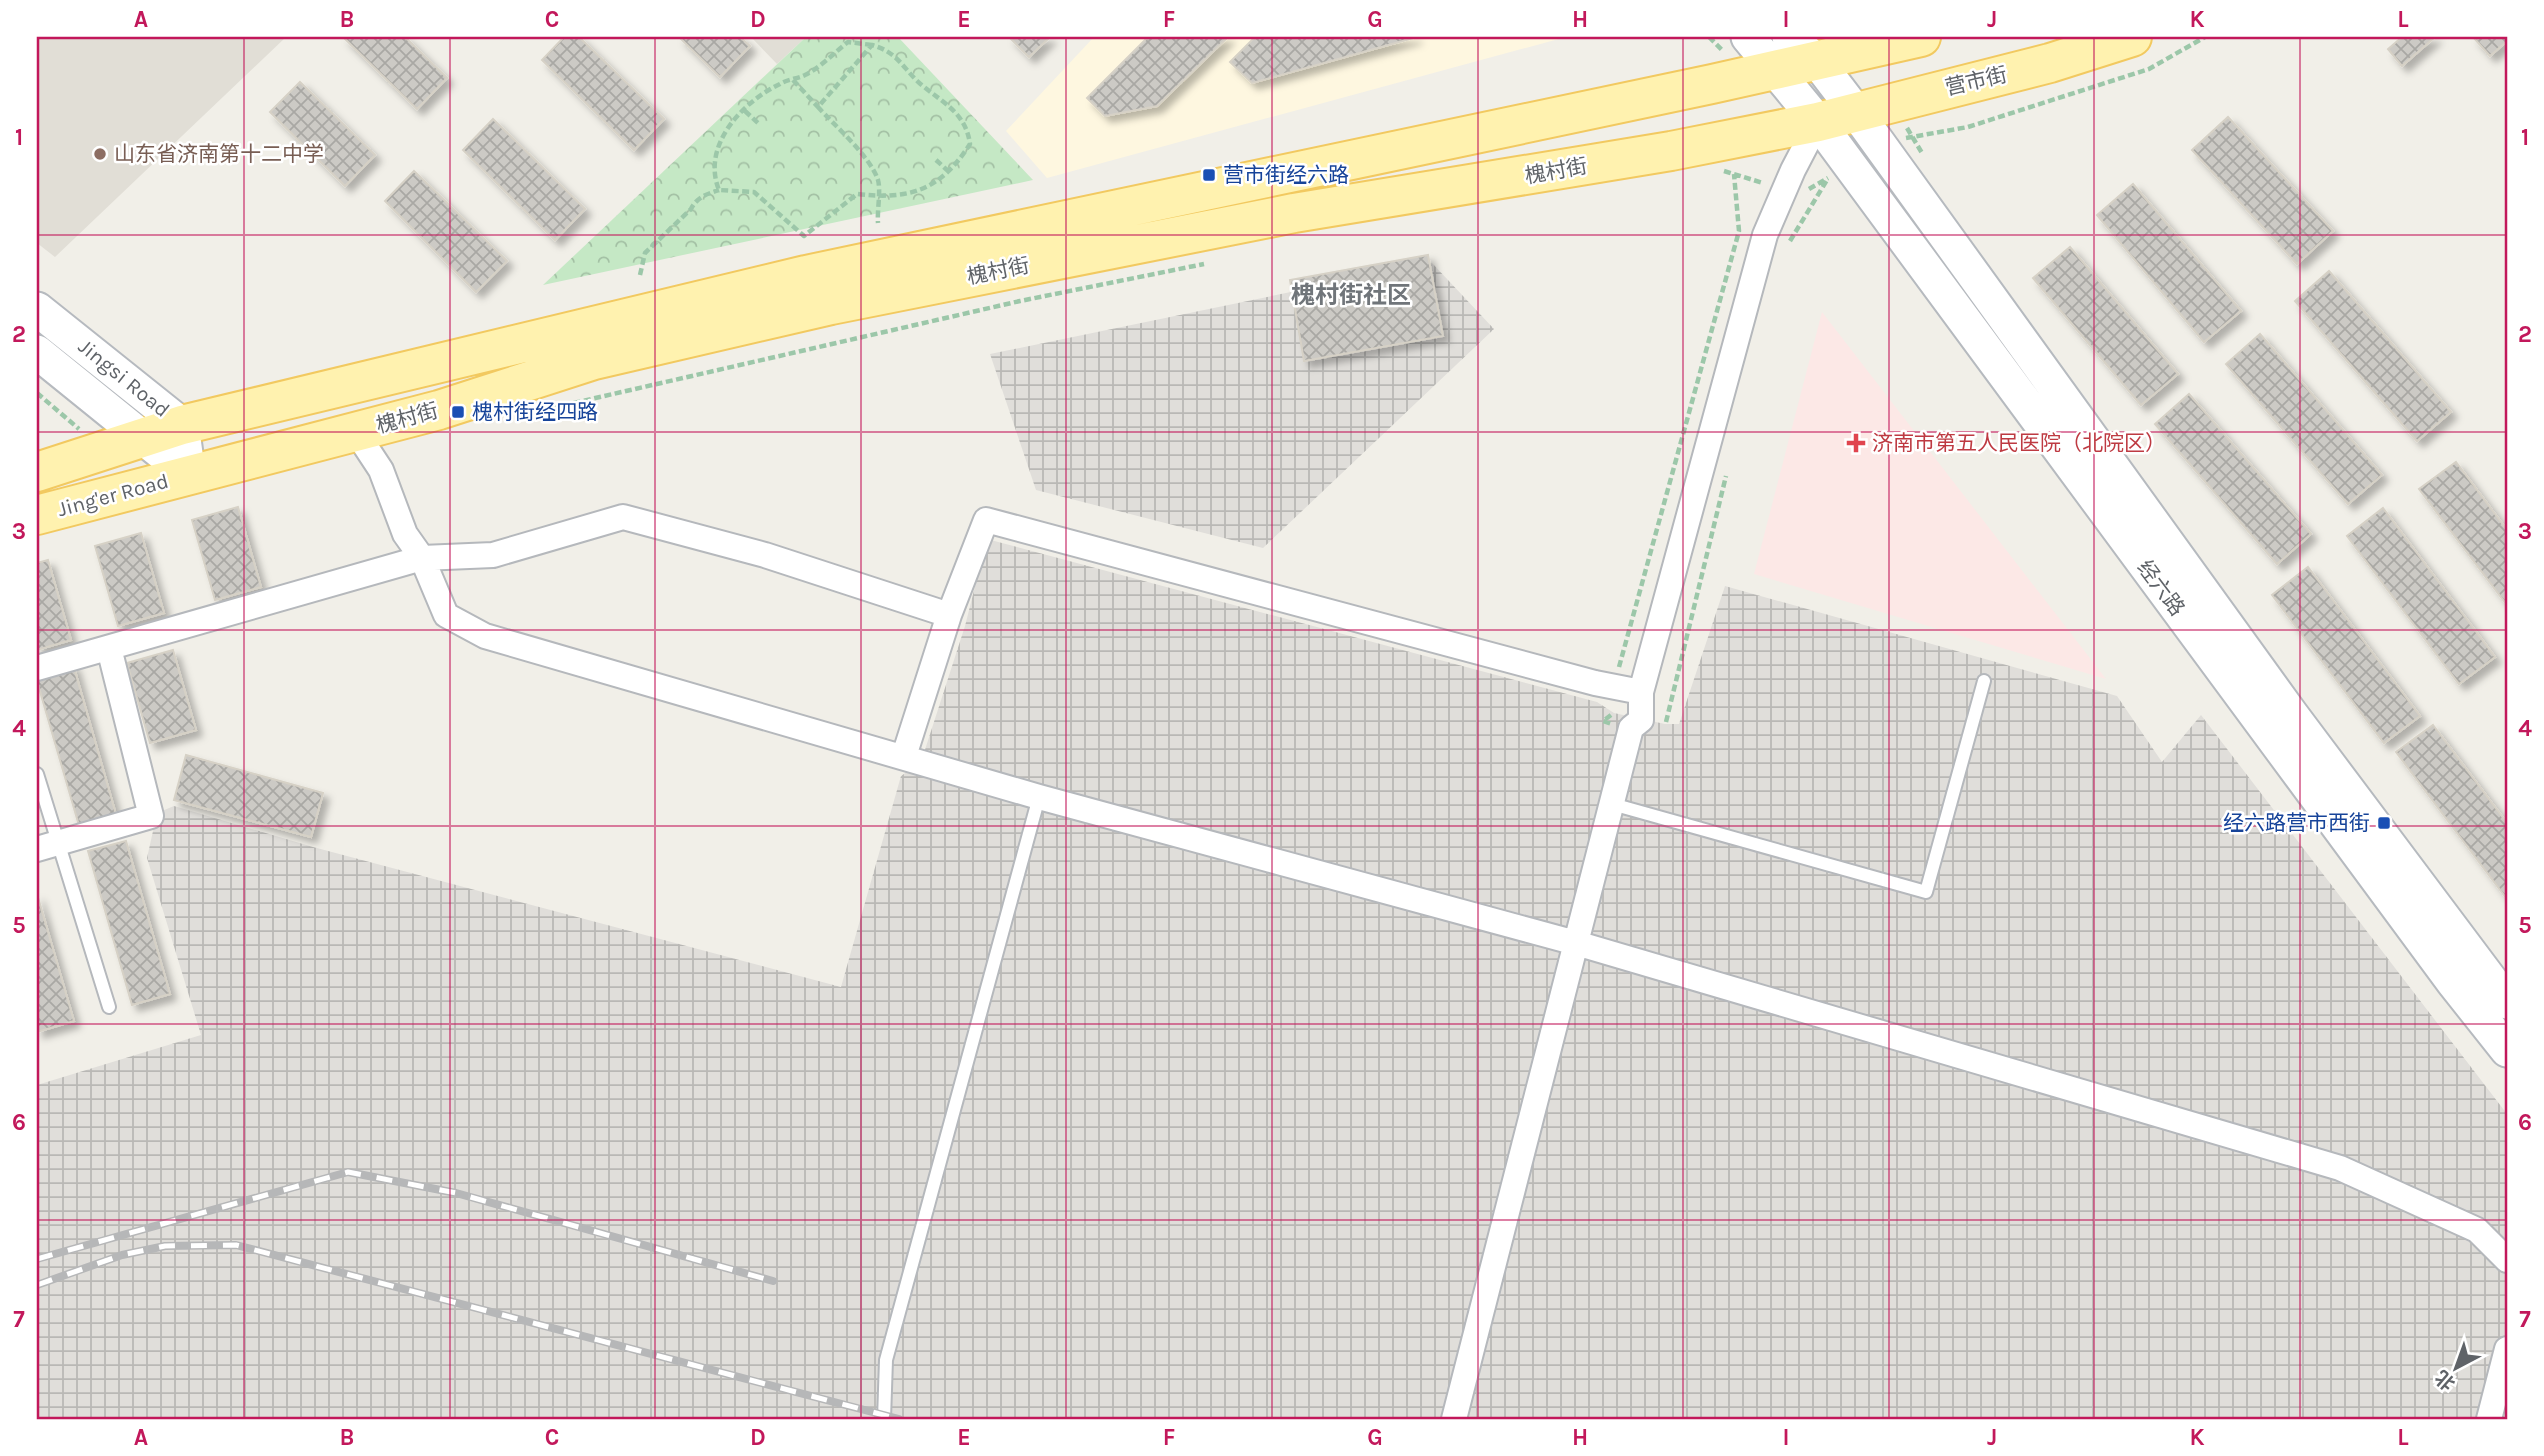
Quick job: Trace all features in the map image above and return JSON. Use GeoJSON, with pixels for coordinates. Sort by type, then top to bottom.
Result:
{"type":"FeatureCollection","features":[{"type":"Feature","properties":{"kind":"main road"},"geometry":{"type":"LineString","coordinates":[[1783,53],[1817,61],[1921,37]]}},
{"type":"Feature","properties":{"kind":"main road","name":"营市街"},"geometry":{"type":"LineString","coordinates":[[1818,122],[2050,63],[2132,37]]}},
{"type":"Feature","properties":{"kind":"main road","name":"经六路"},"geometry":{"type":"LineString","coordinates":[[1728,58],[1783,53],[1818,122],[1839,172],[2507,1051]]}},
{"type":"Feature","properties":{"kind":"main road","name":"槐村街"},"geometry":{"type":"LineString","coordinates":[[182,425],[1728,58],[1783,53]]}},
{"type":"Feature","properties":{"kind":"main road","name":"经六路"},"geometry":{"type":"LineString","coordinates":[[1817,61],[2298,725],[2507,1002]]}},
{"type":"Feature","properties":{"kind":"main road","name":"槐村街"},"geometry":{"type":"LineString","coordinates":[[189,475],[439,410],[594,360],[831,305],[1294,214],[1727,162],[1818,122]]}},
{"type":"Feature","properties":{"kind":"main road","name":"Jingsi Road"},"geometry":{"type":"LineString","coordinates":[[37,309],[182,425],[189,475]]}},
{"type":"Feature","properties":{"kind":"main road","name":"Jingsi Road"},"geometry":{"type":"LineString","coordinates":[[37,352],[189,475]]}},
{"type":"Feature","properties":{"kind":"main road","name":"Jing'er Road"},"geometry":{"type":"LineString","coordinates":[[37,472],[182,425]]}},
{"type":"Feature","properties":{"kind":"main road","name":"Jing'er Road"},"geometry":{"type":"LineString","coordinates":[[37,515],[189,475]]}},
{"type":"Feature","properties":{"kind":"street"},"geometry":{"type":"LineString","coordinates":[[1454,1419],[1631,729],[1641,720],[1641,692],[1765,235],[1818,122]]}},
{"type":"Feature","properties":{"kind":"street"},"geometry":{"type":"LineString","coordinates":[[356,432],[381,470],[405,534],[422,558],[446,615],[485,636],[1039,797],[1576,943],[2340,1168],[2477,1230],[2507,1260]]}},
{"type":"Feature","properties":{"kind":"street"},"geometry":{"type":"LineString","coordinates":[[37,668],[422,558],[493,555],[623,517],[765,555],[949,615]]}},
{"type":"Feature","properties":{"kind":"street"},"geometry":{"type":"LineString","coordinates":[[904,756],[949,615],[986,520],[1641,692]]}},
{"type":"Feature","properties":{"kind":"street"},"geometry":{"type":"LineString","coordinates":[[48,846],[151,816],[109,648]]}},
{"type":"Feature","properties":{"kind":"street"},"geometry":{"type":"LineString","coordinates":[[2489,1419],[2507,1349]]}},
{"type":"Feature","properties":{"kind":"lane"},"geometry":{"type":"LineString","coordinates":[[1612,804],[1926,892],[1984,681]]}},
{"type":"Feature","properties":{"kind":"lane"},"geometry":{"type":"LineString","coordinates":[[37,774],[48,846],[109,1007]]}},
{"type":"Feature","properties":{"kind":"lane"},"geometry":{"type":"LineString","coordinates":[[884,1419],[886,1360],[1039,797]]}},
{"type":"Feature","properties":{"kind":"path"},"geometry":{"type":"LineString","coordinates":[[1878,144],[1968,127],[2149,69],[2205,37]]}},
{"type":"Feature","properties":{"kind":"path"},"geometry":{"type":"LineString","coordinates":[[640,275],[645,253],[691,209],[694,202],[719,190],[754,192],[804,236],[857,194],[907,195],[922,191],[947,170],[970,144],[968,130],[957,113],[921,85],[889,50],[848,41],[807,75],[777,85],[745,111],[715,151],[714,178],[719,190]]}},
{"type":"Feature","properties":{"kind":"path"},"geometry":{"type":"LineString","coordinates":[[818,107],[872,45]]}},
{"type":"Feature","properties":{"kind":"path"},"geometry":{"type":"LineString","coordinates":[[790,79],[796,81],[871,167],[879,182],[878,223]]}},
{"type":"Feature","properties":{"kind":"path"},"geometry":{"type":"LineString","coordinates":[[745,111],[759,124]]}},
{"type":"Feature","properties":{"kind":"path"},"geometry":{"type":"LineString","coordinates":[[936,160],[947,170]]}},
{"type":"Feature","properties":{"kind":"path"},"geometry":{"type":"LineString","coordinates":[[1727,162],[1784,190],[1807,190],[1839,172]]}},
{"type":"Feature","properties":{"kind":"path"},"geometry":{"type":"LineString","coordinates":[[1614,686],[1739,231],[1727,162]]}},
{"type":"Feature","properties":{"kind":"path"},"geometry":{"type":"LineString","coordinates":[[1786,251],[1839,172]]}},
{"type":"Feature","properties":{"kind":"path"},"geometry":{"type":"LineString","coordinates":[[532,413],[1020,301],[1207,264]]}},
{"type":"Feature","properties":{"kind":"path"},"geometry":{"type":"LineString","coordinates":[[1665,724],[1727,473]]}},
{"type":"Feature","properties":{"kind":"shaded area","name":"山东省济南第十二中学"},"geometry":{"type":"Polygon","coordinates":[[[37,37],[286,37],[55,257],[37,243],[37,37]]]}},
{"type":"Feature","properties":{"kind":"shaded area"},"geometry":{"type":"Polygon","coordinates":[[[751,37],[806,37],[777,64],[751,37]]]}},
{"type":"Feature","properties":{"kind":"shaded area"},"geometry":{"type":"Polygon","coordinates":[[[1094,37],[1566,37],[1047,178],[1006,131],[1094,37]]]}},
{"type":"Feature","properties":{"kind":"shaded area"},"geometry":{"type":"Polygon","coordinates":[[[1432,263],[1494,329],[1263,548],[1036,490],[990,354],[1432,263]]]}},
{"type":"Feature","properties":{"kind":"shaded area","name":"济南市第五人民医院（北院区）"},"geometry":{"type":"Polygon","coordinates":[[[1822,312],[2106,679],[1754,574],[1822,312]]]}},
{"type":"Feature","properties":{"kind":"shaded area"},"geometry":{"type":"Polygon","coordinates":[[[987,539],[1597,702],[1614,713],[1665,724],[1679,724],[1725,586],[2117,696],[2162,762],[2201,715],[2507,1114],[2507,1419],[37,1419],[37,1085],[201,1035],[147,858],[157,813],[174,806],[313,847],[841,987],[901,776],[921,762],[965,626],[987,539]]]}},
{"type":"Feature","properties":{"kind":"green space"},"geometry":{"type":"Polygon","coordinates":[[[806,37],[898,37],[1033,180],[543,285],[806,37]]]}},
{"type":"Feature","properties":{"kind":"building"},"geometry":{"type":"Polygon","coordinates":[[[343,37],[405,37],[447,78],[417,109],[343,37]]]}},
{"type":"Feature","properties":{"kind":"building"},"geometry":{"type":"Polygon","coordinates":[[[564,37],[579,37],[664,119],[634,150],[542,60],[564,37]]]}},
{"type":"Feature","properties":{"kind":"building"},"geometry":{"type":"Polygon","coordinates":[[[679,37],[740,37],[750,46],[720,77],[679,37]]]}},
{"type":"Feature","properties":{"kind":"building"},"geometry":{"type":"Polygon","coordinates":[[[1009,37],[1050,37],[1029,57],[1009,37]]]}},
{"type":"Feature","properties":{"kind":"building"},"geometry":{"type":"Polygon","coordinates":[[[1148,37],[1228,37],[1157,106],[1105,116],[1087,98],[1148,37]]]}},
{"type":"Feature","properties":{"kind":"building"},"geometry":{"type":"Polygon","coordinates":[[[1255,37],[1417,37],[1252,83],[1230,62],[1255,37]]]}},
{"type":"Feature","properties":{"kind":"building"},"geometry":{"type":"Polygon","coordinates":[[[2402,37],[2435,37],[2402,66],[2388,49],[2402,37]]]}},
{"type":"Feature","properties":{"kind":"building"},"geometry":{"type":"Polygon","coordinates":[[[2473,37],[2507,37],[2507,41],[2490,56],[2473,37]]]}},
{"type":"Feature","properties":{"kind":"building"},"geometry":{"type":"Polygon","coordinates":[[[300,82],[375,155],[345,186],[270,112],[300,82]]]}},
{"type":"Feature","properties":{"kind":"building"},"geometry":{"type":"Polygon","coordinates":[[[2228,117],[2333,231],[2297,264],[2192,150],[2228,117]]]}},
{"type":"Feature","properties":{"kind":"building"},"geometry":{"type":"Polygon","coordinates":[[[493,119],[585,209],[555,240],[463,150],[493,119]]]}},
{"type":"Feature","properties":{"kind":"building"},"geometry":{"type":"Polygon","coordinates":[[[414,171],[507,261],[476,292],[385,201],[414,171]]]}},
{"type":"Feature","properties":{"kind":"building"},"geometry":{"type":"Polygon","coordinates":[[[2133,184],[2241,311],[2204,342],[2097,215],[2133,184]]]}},
{"type":"Feature","properties":{"kind":"building"},"geometry":{"type":"Polygon","coordinates":[[[2070,247],[2178,374],[2141,405],[2033,278],[2070,247]]]}},
{"type":"Feature","properties":{"kind":"building"},"geometry":{"type":"Polygon","coordinates":[[[1428,255],[1443,336],[1304,361],[1290,280],[1428,255]]]}},
{"type":"Feature","properties":{"kind":"building"},"geometry":{"type":"Polygon","coordinates":[[[2329,271],[2451,412],[2417,441],[2295,301],[2329,271]]]}},
{"type":"Feature","properties":{"kind":"building"},"geometry":{"type":"Polygon","coordinates":[[[2260,334],[2382,475],[2348,504],[2226,364],[2260,334]]]}},
{"type":"Feature","properties":{"kind":"building"},"geometry":{"type":"Polygon","coordinates":[[[2189,394],[2311,534],[2277,564],[2155,424],[2189,394]]]}},
{"type":"Feature","properties":{"kind":"building"},"geometry":{"type":"Polygon","coordinates":[[[2456,462],[2507,530],[2507,605],[2419,489],[2456,462]]]}},
{"type":"Feature","properties":{"kind":"building"},"geometry":{"type":"Polygon","coordinates":[[[238,507],[261,587],[215,600],[192,520],[238,507]]]}},
{"type":"Feature","properties":{"kind":"building"},"geometry":{"type":"Polygon","coordinates":[[[2383,508],[2495,657],[2459,684],[2347,536],[2383,508]]]}},
{"type":"Feature","properties":{"kind":"building"},"geometry":{"type":"Polygon","coordinates":[[[141,533],[164,613],[118,626],[95,546],[141,533]]]}},
{"type":"Feature","properties":{"kind":"building"},"geometry":{"type":"Polygon","coordinates":[[[48,560],[71,640],[37,650],[37,563],[48,560]]]}},
{"type":"Feature","properties":{"kind":"building"},"geometry":{"type":"Polygon","coordinates":[[[2308,567],[2420,716],[2384,743],[2272,595],[2308,567]]]}},
{"type":"Feature","properties":{"kind":"building"},"geometry":{"type":"Polygon","coordinates":[[[173,650],[196,730],[150,743],[127,663],[173,650]]]}},
{"type":"Feature","properties":{"kind":"building"},"geometry":{"type":"Polygon","coordinates":[[[73,664],[117,818],[80,829],[37,681],[37,675],[73,664]]]}},
{"type":"Feature","properties":{"kind":"building"},"geometry":{"type":"Polygon","coordinates":[[[2433,725],[2507,823],[2507,899],[2396,752],[2433,725]]]}},
{"type":"Feature","properties":{"kind":"building"},"geometry":{"type":"Polygon","coordinates":[[[186,755],[323,793],[311,837],[174,800],[186,755]]]}},
{"type":"Feature","properties":{"kind":"building"},"geometry":{"type":"Polygon","coordinates":[[[126,841],[170,994],[132,1005],[88,851],[126,841]]]}},
{"type":"Feature","properties":{"kind":"building"},"geometry":{"type":"Polygon","coordinates":[[[37,894],[74,1021],[37,1032],[37,894]]]}},
{"type":"Feature","properties":{"kind":"railway"},"geometry":{"type":"LineString","coordinates":[[37,1259],[348,1172],[456,1193],[773,1281]]}},
{"type":"Feature","properties":{"kind":"railway"},"geometry":{"type":"LineString","coordinates":[[37,1285],[122,1255],[165,1246],[236,1245],[899,1419]]}},
{"type":"Feature","properties":{"kind":"place","name":"山东省济南第十二中学"},"geometry":{"type":"Point","coordinates":[100,154]}},
{"type":"Feature","properties":{"kind":"place","name":"营市街经六路"},"geometry":{"type":"Point","coordinates":[1209,175]}},
{"type":"Feature","properties":{"kind":"place","name":"槐村街经四路"},"geometry":{"type":"Point","coordinates":[458,412]}},
{"type":"Feature","properties":{"kind":"place","name":"济南市第五人民医院（北院区）"},"geometry":{"type":"Point","coordinates":[1856,443]}},
{"type":"Feature","properties":{"kind":"place","name":"经六路营市西街"},"geometry":{"type":"Point","coordinates":[2384,823]}},
{"type":"Feature","properties":{"kind":"district","name":"槐村街社区"},"geometry":{"type":"Point","coordinates":[1351,295]}}]}
